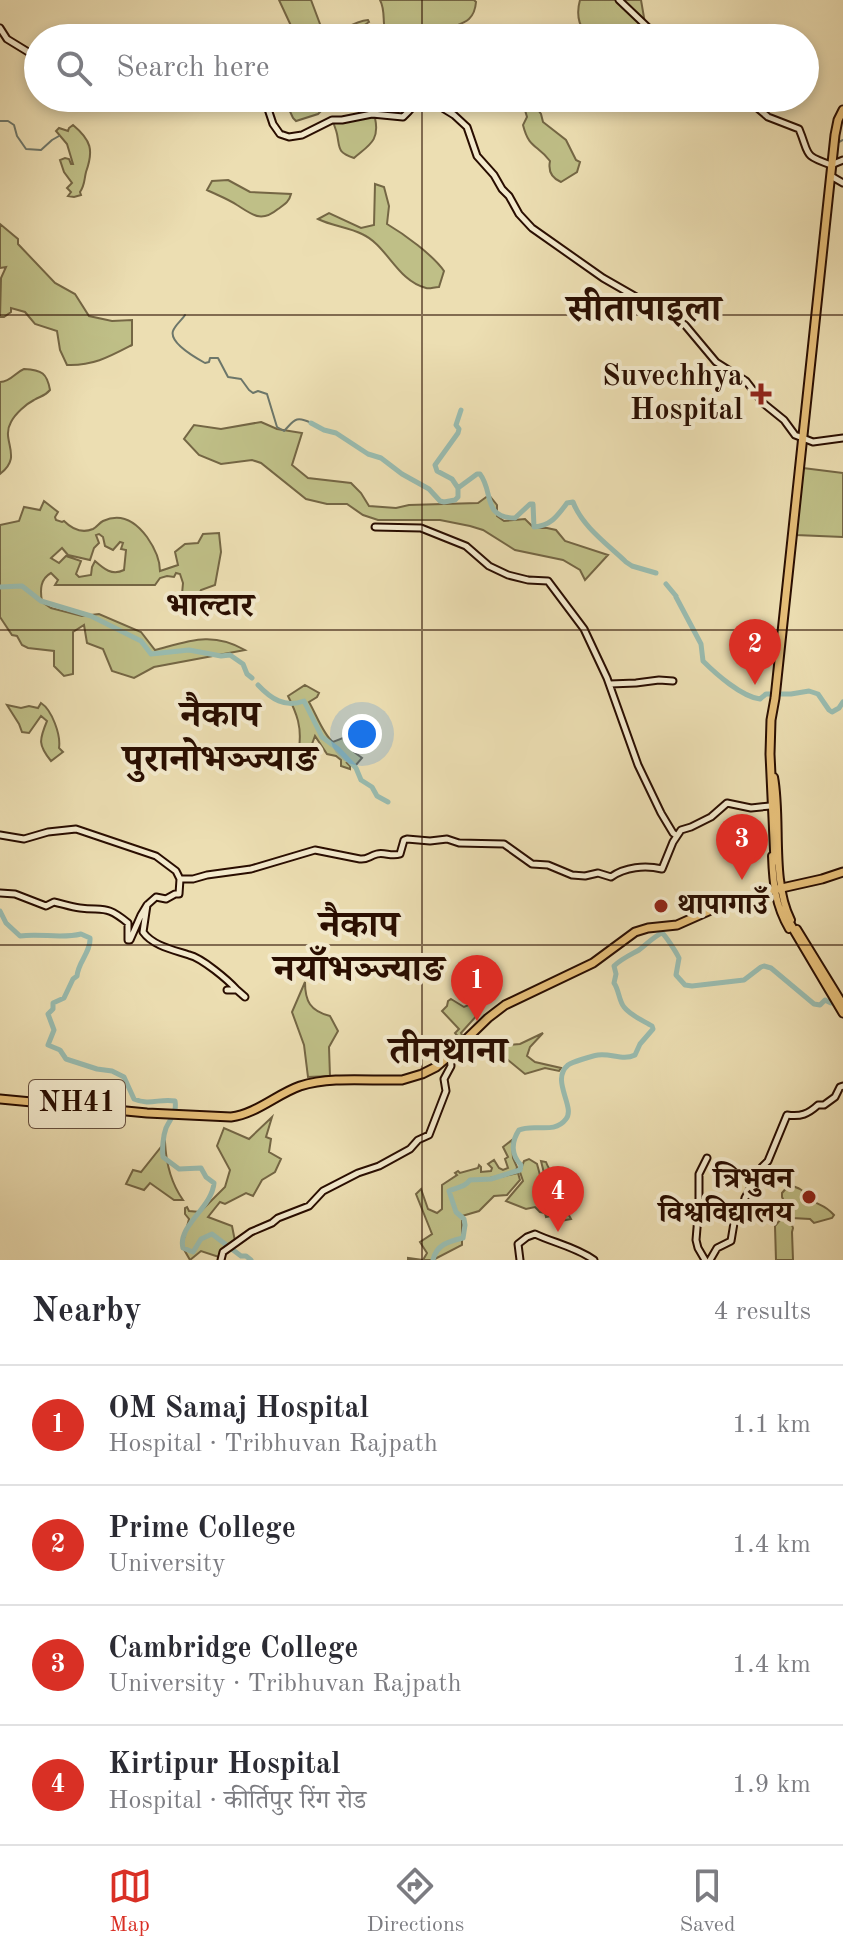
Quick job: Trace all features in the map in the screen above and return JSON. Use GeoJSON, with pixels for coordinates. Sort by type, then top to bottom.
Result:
{"type":"FeatureCollection","features":[{"type":"Feature","properties":{"kind":"highway"},"geometry":{"type":"LineString","coordinates":[[776,860],[770,728],[831,165],[836,126],[843,110]]}},
{"type":"Feature","properties":{"kind":"highway","name":"NH41"},"geometry":{"type":"LineString","coordinates":[[0,1098],[226,1117],[239,1115],[303,1085],[406,1079],[429,1071],[494,1013],[593,963],[635,932],[683,923],[722,905],[843,872]]}},
{"type":"Feature","properties":{"kind":"highway"},"geometry":{"type":"LineString","coordinates":[[783,910],[842,1010]]}},
{"type":"Feature","properties":{"kind":"main road"},"geometry":{"type":"LineString","coordinates":[[772,776],[770,806],[774,890],[830,990]]}},
{"type":"Feature","properties":{"kind":"main road"},"geometry":{"type":"LineString","coordinates":[[772,776],[777,804],[774,890]]}},
{"type":"Feature","properties":{"kind":"street"},"geometry":{"type":"LineString","coordinates":[[619,0],[644,24]]}},
{"type":"Feature","properties":{"kind":"street"},"geometry":{"type":"LineString","coordinates":[[0,28],[7,39],[24,49]]}},
{"type":"Feature","properties":{"kind":"street"},"geometry":{"type":"LineString","coordinates":[[269,112],[280,134],[289,137],[302,135],[332,120],[372,114],[403,117],[408,112]]}},
{"type":"Feature","properties":{"kind":"street"},"geometry":{"type":"LineString","coordinates":[[450,112],[467,127],[477,156],[532,228],[603,278],[685,325],[720,365],[746,381],[801,442],[843,438]]}},
{"type":"Feature","properties":{"kind":"street"},"geometry":{"type":"LineString","coordinates":[[762,112],[799,129],[809,156],[816,161],[831,165],[843,160]]}},
{"type":"Feature","properties":{"kind":"street"},"geometry":{"type":"LineString","coordinates":[[830,176],[843,183]]}},
{"type":"Feature","properties":{"kind":"street"},"geometry":{"type":"LineString","coordinates":[[375,527],[421,528],[466,546],[489,566],[508,575],[548,581],[584,629],[610,684],[638,765],[661,813],[677,836]]}},
{"type":"Feature","properties":{"kind":"street"},"geometry":{"type":"LineString","coordinates":[[610,684],[673,681]]}},
{"type":"Feature","properties":{"kind":"street"},"geometry":{"type":"LineString","coordinates":[[180,879],[251,869],[315,850],[360,859],[379,853],[395,856],[400,854],[407,839],[504,844],[532,864],[548,865],[572,875],[598,873],[611,877],[622,869],[634,870],[646,866],[662,869],[681,830],[711,817],[727,803],[751,808],[770,806]]}},
{"type":"Feature","properties":{"kind":"street"},"geometry":{"type":"LineString","coordinates":[[0,841],[3,841],[3,836],[24,839],[48,832],[78,830],[156,856],[176,871],[180,879],[179,894],[166,899],[156,897],[147,905],[130,940],[128,923],[103,908],[78,908],[54,902],[46,906],[15,894],[0,893]]}},
{"type":"Feature","properties":{"kind":"street"},"geometry":{"type":"LineString","coordinates":[[147,905],[143,932],[151,941],[198,959],[245,997]]}},
{"type":"Feature","properties":{"kind":"street"},"geometry":{"type":"LineString","coordinates":[[227,990],[237,990]]}},
{"type":"Feature","properties":{"kind":"street"},"geometry":{"type":"LineString","coordinates":[[221,1260],[223,1252],[238,1241],[278,1218],[309,1206],[323,1191],[386,1162],[429,1135],[446,1091],[444,1078],[451,1066],[450,1055]]}},
{"type":"Feature","properties":{"kind":"street"},"geometry":{"type":"LineString","coordinates":[[707,1158],[699,1174],[696,1240],[698,1248],[708,1260],[717,1248],[731,1241],[734,1223],[742,1212],[745,1198],[768,1161],[787,1115],[802,1116],[813,1111],[835,1097],[843,1086]]}},
{"type":"Feature","properties":{"kind":"street"},"geometry":{"type":"LineString","coordinates":[[520,1260],[518,1244],[535,1234],[574,1248],[594,1260]]}},
{"type":"Feature","properties":{"kind":"green space"},"geometry":{"type":"Polygon","coordinates":[[[279,0],[311,0],[320,24],[290,24],[279,0]]]}},
{"type":"Feature","properties":{"kind":"green space"},"geometry":{"type":"Polygon","coordinates":[[[380,0],[476,2],[471,16],[458,24],[384,24],[380,0]]]}},
{"type":"Feature","properties":{"kind":"green space"},"geometry":{"type":"Polygon","coordinates":[[[580,0],[641,0],[645,24],[581,24],[580,0]]]}},
{"type":"Feature","properties":{"kind":"green space"},"geometry":{"type":"Polygon","coordinates":[[[290,112],[320,112],[296,121],[290,112]]]}},
{"type":"Feature","properties":{"kind":"green space"},"geometry":{"type":"Polygon","coordinates":[[[526,112],[540,112],[543,122],[566,140],[580,162],[577,172],[561,182],[553,176],[550,161],[525,133],[523,125],[527,117],[526,112]]]}},
{"type":"Feature","properties":{"kind":"green space"},"geometry":{"type":"Polygon","coordinates":[[[361,116],[375,118],[376,132],[369,146],[354,158],[340,149],[333,121],[361,116]]]}},
{"type":"Feature","properties":{"kind":"green space"},"geometry":{"type":"Polygon","coordinates":[[[73,125],[84,136],[90,151],[81,195],[74,197],[68,196],[71,192],[67,188],[72,183],[60,160],[69,159],[73,164],[67,144],[56,131],[59,128],[68,131],[73,125]]]}},
{"type":"Feature","properties":{"kind":"green space"},"geometry":{"type":"Polygon","coordinates":[[[228,180],[250,192],[291,194],[286,203],[272,213],[257,216],[207,190],[212,181],[228,180]]]}},
{"type":"Feature","properties":{"kind":"green space"},"geometry":{"type":"Polygon","coordinates":[[[375,184],[384,187],[389,206],[387,224],[418,245],[444,271],[439,287],[428,288],[416,284],[371,239],[318,219],[329,213],[361,228],[374,225],[375,184]]]}},
{"type":"Feature","properties":{"kind":"green space"},"geometry":{"type":"Polygon","coordinates":[[[0,224],[18,239],[18,244],[55,283],[75,294],[89,316],[112,321],[132,320],[132,345],[93,362],[67,365],[60,350],[57,331],[35,324],[25,312],[11,308],[11,312],[0,317],[1,278],[6,267],[0,268],[0,224]]]}},
{"type":"Feature","properties":{"kind":"green space"},"geometry":{"type":"Polygon","coordinates":[[[24,369],[43,374],[50,390],[28,404],[13,419],[8,429],[10,461],[0,474],[0,382],[24,369]]]}},
{"type":"Feature","properties":{"kind":"green space"},"geometry":{"type":"Polygon","coordinates":[[[261,422],[277,429],[302,433],[292,465],[308,478],[351,483],[369,506],[396,508],[478,503],[489,495],[497,505],[497,516],[504,521],[525,519],[534,528],[556,530],[565,541],[608,555],[585,580],[580,570],[563,560],[515,550],[483,530],[470,526],[440,520],[378,520],[363,515],[347,504],[327,504],[306,499],[261,463],[252,460],[221,464],[199,455],[184,439],[194,425],[221,429],[261,422]]]}},
{"type":"Feature","properties":{"kind":"green space"},"geometry":{"type":"Polygon","coordinates":[[[803,468],[843,473],[843,537],[796,535],[803,468]]]}},
{"type":"Feature","properties":{"kind":"green space"},"geometry":{"type":"Polygon","coordinates":[[[44,501],[58,512],[56,520],[81,531],[93,529],[110,518],[128,520],[150,541],[160,571],[178,565],[175,552],[185,544],[198,543],[203,534],[219,533],[221,552],[215,585],[201,590],[197,598],[182,594],[183,583],[180,574],[176,573],[174,577],[160,578],[155,585],[55,585],[58,580],[51,573],[42,585],[42,602],[51,608],[82,616],[99,614],[141,632],[155,650],[211,639],[245,650],[154,667],[134,678],[112,671],[103,649],[87,643],[84,625],[73,632],[73,674],[64,676],[54,666],[54,651],[22,645],[0,617],[0,525],[19,521],[24,507],[40,510],[44,501]],[[96,535],[99,543],[90,560],[68,555],[62,548],[51,558],[59,563],[66,556],[81,561],[76,574],[79,577],[91,575],[95,561],[112,572],[124,570],[126,550],[121,549],[123,543],[120,542],[113,550],[105,546],[103,537],[96,535]]]}},
{"type":"Feature","properties":{"kind":"green space"},"geometry":{"type":"Polygon","coordinates":[[[305,685],[319,693],[309,702],[330,739],[333,742],[348,736],[354,752],[362,758],[355,766],[347,763],[350,769],[341,766],[341,760],[336,756],[327,754],[315,736],[313,748],[306,753],[299,748],[298,721],[288,696],[305,685]]]}},
{"type":"Feature","properties":{"kind":"green space"},"geometry":{"type":"Polygon","coordinates":[[[41,703],[55,723],[59,748],[63,752],[51,761],[41,742],[47,721],[41,716],[29,733],[22,732],[7,705],[38,708],[41,703]]]}},
{"type":"Feature","properties":{"kind":"green space"},"geometry":{"type":"Polygon","coordinates":[[[305,982],[310,1004],[330,1016],[338,1031],[329,1047],[330,1076],[308,1077],[304,1045],[292,1012],[305,982]]]}},
{"type":"Feature","properties":{"kind":"green space"},"geometry":{"type":"Polygon","coordinates":[[[451,999],[464,1007],[471,1004],[480,1008],[461,1033],[463,1037],[460,1039],[455,1033],[459,1029],[442,1011],[451,999]]]}},
{"type":"Feature","properties":{"kind":"green space"},"geometry":{"type":"Polygon","coordinates":[[[543,1033],[530,1047],[527,1056],[535,1062],[561,1068],[559,1071],[545,1068],[525,1074],[502,1055],[500,1059],[494,1046],[520,1044],[543,1033]]]}},
{"type":"Feature","properties":{"kind":"green space"},"geometry":{"type":"Polygon","coordinates":[[[272,1117],[266,1137],[271,1139],[269,1152],[281,1159],[275,1172],[262,1180],[253,1196],[246,1193],[225,1204],[220,1202],[208,1217],[232,1226],[235,1241],[222,1250],[219,1257],[201,1251],[190,1260],[182,1246],[189,1219],[185,1208],[200,1212],[225,1187],[230,1170],[217,1146],[224,1128],[249,1139],[272,1117]]]}},
{"type":"Feature","properties":{"kind":"green space"},"geometry":{"type":"Polygon","coordinates":[[[512,1140],[516,1172],[468,1180],[492,1179],[518,1173],[520,1180],[507,1195],[494,1196],[479,1211],[462,1216],[462,1245],[433,1260],[423,1260],[427,1253],[420,1242],[432,1234],[416,1194],[421,1189],[428,1209],[437,1213],[442,1209],[442,1185],[458,1171],[478,1168],[479,1165],[481,1172],[491,1171],[488,1164],[494,1160],[499,1168],[508,1168],[505,1159],[508,1157],[503,1147],[512,1140]]]}},
{"type":"Feature","properties":{"kind":"green space"},"geometry":{"type":"Polygon","coordinates":[[[165,1142],[170,1172],[183,1200],[174,1200],[150,1183],[144,1190],[126,1184],[133,1170],[141,1172],[165,1142]]]}},
{"type":"Feature","properties":{"kind":"green space"},"geometry":{"type":"Polygon","coordinates":[[[529,1159],[537,1164],[540,1175],[559,1196],[544,1173],[541,1161],[546,1162],[561,1186],[562,1198],[559,1197],[571,1219],[561,1221],[555,1215],[546,1217],[535,1207],[526,1209],[506,1201],[523,1181],[520,1172],[524,1161],[529,1159]]]}},
{"type":"Feature","properties":{"kind":"green space"},"geometry":{"type":"Polygon","coordinates":[[[789,1185],[827,1209],[834,1215],[832,1218],[814,1223],[810,1219],[792,1218],[782,1197],[789,1185]]]}},
{"type":"Feature","properties":{"kind":"green space"},"geometry":{"type":"Polygon","coordinates":[[[786,1218],[793,1228],[793,1260],[776,1260],[775,1226],[786,1218]]]}},
{"type":"Feature","properties":{"kind":"waterway"},"geometry":{"type":"LineString","coordinates":[[0,121],[14,125],[26,149],[41,150],[59,136]]}},
{"type":"Feature","properties":{"kind":"waterway"},"geometry":{"type":"LineString","coordinates":[[839,142],[843,140]]}},
{"type":"Feature","properties":{"kind":"waterway"},"geometry":{"type":"LineString","coordinates":[[185,315],[173,331],[175,340],[184,350],[205,363],[210,358],[218,358],[228,377],[241,379],[253,393],[267,394],[277,427],[284,431],[298,419],[311,423]]}},
{"type":"Feature","properties":{"kind":"waterway"},"geometry":{"type":"LineString","coordinates":[[461,410],[456,425],[458,433],[435,465],[437,471],[452,479],[458,488],[480,474],[493,509],[505,517],[515,518],[533,504],[534,527],[550,522],[567,503],[573,502],[589,527],[625,561]]}},
{"type":"Feature","properties":{"kind":"waterway"},"geometry":{"type":"LineString","coordinates":[[311,423],[381,458],[429,489],[440,501],[455,500],[458,488]]}},
{"type":"Feature","properties":{"kind":"waterway"},"geometry":{"type":"LineString","coordinates":[[626,562],[656,573]]}},
{"type":"Feature","properties":{"kind":"waterway"},"geometry":{"type":"LineString","coordinates":[[666,584],[676,596]]}},
{"type":"Feature","properties":{"kind":"waterway"},"geometry":{"type":"LineString","coordinates":[[0,587],[22,586],[41,601],[91,616],[141,641],[151,654],[189,650],[230,655],[243,664],[252,678]]}},
{"type":"Feature","properties":{"kind":"waterway"},"geometry":{"type":"LineString","coordinates":[[676,597],[701,644],[703,661],[737,690],[760,699],[766,694],[809,691],[818,694],[832,712],[843,702]]}},
{"type":"Feature","properties":{"kind":"waterway"},"geometry":{"type":"LineString","coordinates":[[258,685],[279,701],[304,701],[322,737],[356,768],[361,780],[372,787],[377,796],[388,802]]}},
{"type":"Feature","properties":{"kind":"waterway"},"geometry":{"type":"LineString","coordinates":[[0,911],[6,923],[20,936],[81,934],[90,938],[77,976],[64,998],[53,1003],[53,1009],[48,1014],[54,1030],[48,1045],[60,1050],[66,1059],[124,1077],[134,1099],[145,1102],[175,1101],[174,1112],[164,1135],[163,1157],[179,1169],[201,1168],[214,1183],[207,1201],[185,1232],[183,1248],[193,1252],[201,1239],[212,1234],[251,1260]]}},
{"type":"Feature","properties":{"kind":"waterway"},"geometry":{"type":"LineString","coordinates":[[433,1260],[440,1247],[463,1238],[464,1219],[456,1212],[449,1191],[470,1180],[491,1179],[520,1170],[521,1165],[513,1148],[519,1130],[550,1128],[566,1119],[568,1108],[562,1078],[568,1065],[598,1055],[635,1055],[653,1029],[622,1005],[614,983],[614,966],[656,936],[662,933],[676,952],[679,958],[676,975],[685,985],[744,980],[764,966],[771,968],[814,1004],[820,1005],[825,1000],[831,1003],[843,998]]}},
{"type":"Feature","properties":{"kind":"place","name":"Suvechhya Hospital"},"geometry":{"type":"Point","coordinates":[761,394]}},
{"type":"Feature","properties":{"kind":"place","name":"Prime College"},"geometry":{"type":"Point","coordinates":[755,685]}},
{"type":"Feature","properties":{"kind":"place","name":"Cambridge College"},"geometry":{"type":"Point","coordinates":[742,880]}},
{"type":"Feature","properties":{"kind":"place","name":"थापागाउँ"},"geometry":{"type":"Point","coordinates":[661,906]}},
{"type":"Feature","properties":{"kind":"place","name":"OM Samaj Hospital"},"geometry":{"type":"Point","coordinates":[477,1021]}},
{"type":"Feature","properties":{"kind":"place","name":"त्रिभुवन विश्वविद्यालय"},"geometry":{"type":"Point","coordinates":[809,1197]}},
{"type":"Feature","properties":{"kind":"place","name":"Kirtipur Hospital"},"geometry":{"type":"Point","coordinates":[558,1232]}},
{"type":"Feature","properties":{"kind":"district","name":"सीतापाइला"},"geometry":{"type":"Point","coordinates":[644,311]}},
{"type":"Feature","properties":{"kind":"district","name":"भाल्टार"},"geometry":{"type":"Point","coordinates":[210,607]}},
{"type":"Feature","properties":{"kind":"district","name":"नैकाप पुरानोभञ्ज्याङ"},"geometry":{"type":"Point","coordinates":[220,739]}},
{"type":"Feature","properties":{"kind":"district","name":"नैकाप नयाँभञ्ज्याङ"},"geometry":{"type":"Point","coordinates":[359,949]}},
{"type":"Feature","properties":{"kind":"district","name":"तीनथाना"},"geometry":{"type":"Point","coordinates":[448,1053]}}]}
